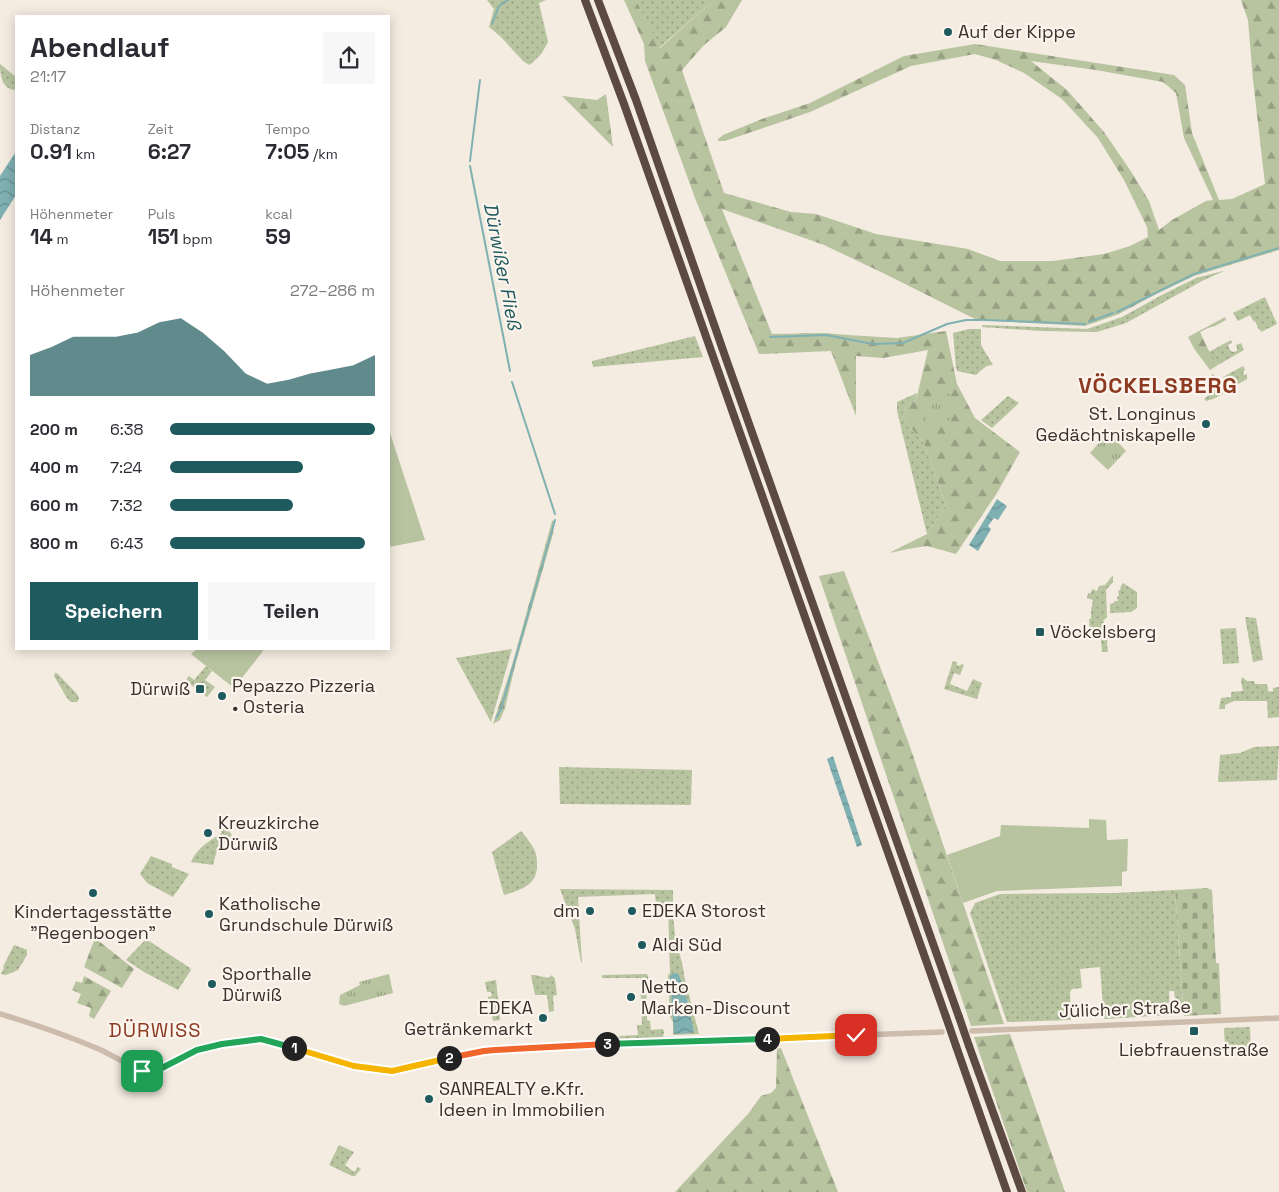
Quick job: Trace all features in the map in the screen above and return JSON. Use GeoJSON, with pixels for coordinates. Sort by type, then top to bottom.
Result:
{"type":"FeatureCollection","features":[{"type":"Feature","properties":{"kind":"highway"},"geometry":{"type":"LineString","coordinates":[[585,0],[624,104],[1007,1192]]}},
{"type":"Feature","properties":{"kind":"highway"},"geometry":{"type":"LineString","coordinates":[[598,0],[636,100],[1022,1192]]}},
{"type":"Feature","properties":{"kind":"street"},"geometry":{"type":"LineString","coordinates":[[0,1014],[82,1042],[145,1072],[161,1069],[201,1049],[255,1039],[268,1040],[354,1066],[392,1071],[467,1054],[495,1050],[942,1032]]}},
{"type":"Feature","properties":{"kind":"street","name":"Jülicher Straße"},"geometry":{"type":"LineString","coordinates":[[972,1030],[1279,1018]]}},
{"type":"Feature","properties":{"kind":"green space"},"geometry":{"type":"Polygon","coordinates":[[[487,0],[546,0],[539,3],[548,42],[540,55],[529,65],[489,27],[494,9],[487,0]]]}},
{"type":"Feature","properties":{"kind":"green space"},"geometry":{"type":"Polygon","coordinates":[[[624,0],[636,0],[660,48],[714,0],[742,0],[726,27],[704,45],[682,70],[724,193],[791,212],[816,214],[876,234],[968,249],[1000,261],[1053,261],[1104,254],[1130,246],[1148,237],[1147,227],[1124,180],[1098,138],[1062,99],[1024,73],[996,60],[975,54],[911,66],[810,112],[725,141],[718,141],[718,139],[723,135],[762,119],[810,103],[904,56],[975,44],[1174,75],[1185,85],[1192,133],[1219,200],[1232,199],[1265,184],[1248,20],[1241,0],[1279,0],[1279,250],[1194,276],[1119,314],[1085,326],[977,320],[824,245],[722,209],[772,334],[822,333],[897,338],[946,331],[957,384],[975,418],[1020,452],[997,493],[956,554],[927,546],[889,553],[927,534],[946,505],[924,443],[904,420],[903,414],[906,406],[916,400],[928,350],[883,358],[856,356],[856,416],[831,351],[759,354],[695,198],[645,61],[644,44],[624,0]],[[1031,61],[1067,90],[1104,132],[1149,201],[1159,230],[1172,220],[1206,201],[1213,200],[1184,138],[1176,93],[1163,82],[1031,61]]]}},
{"type":"Feature","properties":{"kind":"green space"},"geometry":{"type":"Polygon","coordinates":[[[636,0],[714,0],[659,48],[636,0]]]}},
{"type":"Feature","properties":{"kind":"green space"},"geometry":{"type":"Polygon","coordinates":[[[0,64],[15,76],[15,90],[5,85],[0,64]]]}},
{"type":"Feature","properties":{"kind":"green space"},"geometry":{"type":"Polygon","coordinates":[[[606,94],[613,147],[562,96],[597,100],[606,94]]]}},
{"type":"Feature","properties":{"kind":"green space"},"geometry":{"type":"Polygon","coordinates":[[[1224,271],[1126,323],[1097,332],[982,327],[982,325],[1087,329],[1122,317],[1196,278],[1224,271]]]}},
{"type":"Feature","properties":{"kind":"green space"},"geometry":{"type":"Polygon","coordinates":[[[1265,297],[1277,324],[1261,332],[1250,315],[1238,321],[1233,313],[1265,297]]]}},
{"type":"Feature","properties":{"kind":"green space"},"geometry":{"type":"Polygon","coordinates":[[[1225,317],[1226,320],[1200,332],[1218,365],[1210,370],[1188,337],[1225,317]]]}},
{"type":"Feature","properties":{"kind":"green space"},"geometry":{"type":"Polygon","coordinates":[[[969,329],[981,329],[981,345],[993,365],[986,367],[976,375],[957,371],[956,368],[953,333],[969,329]]]}},
{"type":"Feature","properties":{"kind":"green space"},"geometry":{"type":"Polygon","coordinates":[[[695,336],[703,357],[593,367],[592,361],[695,336]]]}},
{"type":"Feature","properties":{"kind":"green space"},"geometry":{"type":"Polygon","coordinates":[[[1231,340],[1232,343],[1228,345],[1230,350],[1233,352],[1237,351],[1236,345],[1241,343],[1244,350],[1218,365],[1209,352],[1231,340]]]}},
{"type":"Feature","properties":{"kind":"green space"},"geometry":{"type":"Polygon","coordinates":[[[1243,366],[1245,370],[1243,372],[1244,375],[1247,374],[1247,379],[1231,388],[1227,379],[1223,377],[1243,366]]]}},
{"type":"Feature","properties":{"kind":"green space"},"geometry":{"type":"Polygon","coordinates":[[[1213,374],[1218,379],[1215,382],[1216,384],[1220,381],[1224,387],[1221,390],[1223,394],[1206,401],[1204,399],[1214,391],[1203,383],[1203,380],[1213,374]]]}},
{"type":"Feature","properties":{"kind":"green space"},"geometry":{"type":"Polygon","coordinates":[[[917,393],[916,400],[906,406],[903,414],[904,420],[924,443],[946,505],[927,534],[897,411],[897,402],[917,393]]]}},
{"type":"Feature","properties":{"kind":"green space"},"geometry":{"type":"Polygon","coordinates":[[[950,393],[951,420],[927,426],[918,408],[924,403],[950,393]]]}},
{"type":"Feature","properties":{"kind":"green space"},"geometry":{"type":"Polygon","coordinates":[[[1008,396],[1019,403],[992,428],[981,420],[1008,396]]]}},
{"type":"Feature","properties":{"kind":"green space"},"geometry":{"type":"Polygon","coordinates":[[[390,433],[425,540],[390,547],[390,433]]]}},
{"type":"Feature","properties":{"kind":"green space"},"geometry":{"type":"Polygon","coordinates":[[[1110,434],[1126,451],[1108,470],[1090,453],[1106,435],[1110,434]]]}},
{"type":"Feature","properties":{"kind":"green space"},"geometry":{"type":"Polygon","coordinates":[[[555,520],[553,534],[515,666],[505,708],[500,720],[493,724],[512,665],[552,521],[555,520]]]}},
{"type":"Feature","properties":{"kind":"green space"},"geometry":{"type":"Polygon","coordinates":[[[844,571],[908,741],[1004,1024],[971,1026],[819,576],[844,571]]]}},
{"type":"Feature","properties":{"kind":"green space"},"geometry":{"type":"Polygon","coordinates":[[[1113,575],[1113,582],[1106,590],[1107,617],[1103,621],[1108,628],[1108,652],[1102,652],[1101,638],[1103,637],[1103,629],[1090,632],[1089,619],[1091,619],[1093,600],[1087,598],[1088,593],[1091,593],[1092,589],[1097,591],[1099,586],[1105,585],[1113,575]]]}},
{"type":"Feature","properties":{"kind":"green space"},"geometry":{"type":"Polygon","coordinates":[[[1123,583],[1137,592],[1137,608],[1131,612],[1110,613],[1110,604],[1118,601],[1118,591],[1123,583]]]}},
{"type":"Feature","properties":{"kind":"green space"},"geometry":{"type":"Polygon","coordinates":[[[1245,617],[1256,618],[1263,660],[1253,662],[1245,617]]]}},
{"type":"Feature","properties":{"kind":"green space"},"geometry":{"type":"Polygon","coordinates":[[[1236,628],[1239,663],[1223,664],[1220,629],[1236,628]]]}},
{"type":"Feature","properties":{"kind":"green space"},"geometry":{"type":"Polygon","coordinates":[[[512,649],[491,722],[456,658],[512,649]]]}},
{"type":"Feature","properties":{"kind":"green space"},"geometry":{"type":"Polygon","coordinates":[[[196,650],[263,651],[234,688],[191,654],[196,650]]]}},
{"type":"Feature","properties":{"kind":"green space"},"geometry":{"type":"Polygon","coordinates":[[[953,661],[957,662],[957,665],[964,665],[960,675],[954,673],[950,684],[967,691],[973,679],[982,683],[977,699],[944,689],[953,661]]]}},
{"type":"Feature","properties":{"kind":"green space"},"geometry":{"type":"Polygon","coordinates":[[[206,666],[212,671],[205,680],[215,687],[207,697],[186,681],[189,676],[194,680],[206,666]]]}},
{"type":"Feature","properties":{"kind":"green space"},"geometry":{"type":"Polygon","coordinates":[[[55,673],[77,694],[79,699],[77,702],[71,702],[67,698],[54,676],[55,673]]]}},
{"type":"Feature","properties":{"kind":"green space"},"geometry":{"type":"Polygon","coordinates":[[[1242,677],[1247,681],[1254,681],[1255,684],[1267,684],[1268,691],[1273,692],[1273,688],[1279,687],[1279,717],[1268,718],[1267,701],[1234,701],[1225,705],[1225,709],[1219,709],[1221,698],[1231,697],[1231,692],[1243,691],[1242,677]]]}},
{"type":"Feature","properties":{"kind":"green space"},"geometry":{"type":"Polygon","coordinates":[[[1279,746],[1277,780],[1218,782],[1220,755],[1240,753],[1254,747],[1279,746]]]}},
{"type":"Feature","properties":{"kind":"green space"},"geometry":{"type":"Polygon","coordinates":[[[559,767],[692,770],[691,805],[560,804],[559,767]]]}},
{"type":"Feature","properties":{"kind":"green space"},"geometry":{"type":"Polygon","coordinates":[[[1089,819],[1106,820],[1107,840],[1128,839],[1127,871],[1122,872],[1122,886],[997,891],[963,903],[947,855],[1000,836],[1001,825],[1089,828],[1089,819]]]}},
{"type":"Feature","properties":{"kind":"green space"},"geometry":{"type":"Polygon","coordinates":[[[221,821],[232,835],[217,850],[213,865],[191,862],[200,849],[222,833],[217,825],[221,821]]]}},
{"type":"Feature","properties":{"kind":"green space"},"geometry":{"type":"Polygon","coordinates":[[[521,831],[535,851],[537,861],[536,873],[534,879],[526,886],[504,895],[492,852],[521,831]]]}},
{"type":"Feature","properties":{"kind":"green space"},"geometry":{"type":"Polygon","coordinates":[[[151,856],[172,864],[172,867],[189,874],[173,897],[147,883],[140,874],[151,856]]]}},
{"type":"Feature","properties":{"kind":"green space"},"geometry":{"type":"Polygon","coordinates":[[[1207,888],[1212,890],[1216,963],[1219,963],[1221,1014],[1184,1016],[1175,890],[1207,888]]]}},
{"type":"Feature","properties":{"kind":"green space"},"geometry":{"type":"Polygon","coordinates":[[[560,889],[673,890],[674,929],[699,1034],[673,1035],[673,1022],[670,1017],[668,974],[670,974],[668,904],[656,905],[655,894],[578,897],[582,963],[575,929],[560,889]]]}},
{"type":"Feature","properties":{"kind":"green space"},"geometry":{"type":"Polygon","coordinates":[[[1175,890],[1183,1004],[1176,1005],[1174,991],[1169,991],[1170,1015],[1104,1019],[1100,967],[1080,969],[1082,988],[1072,989],[1070,992],[1071,1020],[1007,1022],[970,913],[975,903],[1000,894],[1115,893],[1175,890]]]}},
{"type":"Feature","properties":{"kind":"green space"},"geometry":{"type":"Polygon","coordinates":[[[95,938],[134,969],[122,988],[84,967],[95,938]]]}},
{"type":"Feature","properties":{"kind":"green space"},"geometry":{"type":"Polygon","coordinates":[[[146,939],[190,968],[191,970],[178,990],[126,960],[146,939]]]}},
{"type":"Feature","properties":{"kind":"green space"},"geometry":{"type":"Polygon","coordinates":[[[14,945],[27,950],[27,955],[18,970],[6,975],[1,974],[3,967],[14,945]]]}},
{"type":"Feature","properties":{"kind":"green space"},"geometry":{"type":"Polygon","coordinates":[[[389,974],[393,993],[344,1006],[339,1004],[340,995],[360,985],[359,982],[389,974]]]}},
{"type":"Feature","properties":{"kind":"green space"},"geometry":{"type":"Polygon","coordinates":[[[647,974],[649,979],[646,980],[647,1020],[650,1021],[651,1030],[663,1029],[663,1037],[620,1039],[619,1036],[638,1035],[637,1025],[642,1025],[640,978],[602,978],[602,975],[647,974]]]}},
{"type":"Feature","properties":{"kind":"green space"},"geometry":{"type":"Polygon","coordinates":[[[531,975],[548,978],[552,975],[555,979],[557,995],[553,996],[554,1011],[549,1012],[547,995],[535,995],[531,975]]]}},
{"type":"Feature","properties":{"kind":"green space"},"geometry":{"type":"Polygon","coordinates":[[[84,976],[111,991],[94,1019],[89,1016],[91,1008],[77,1003],[81,994],[72,990],[76,981],[82,983],[84,976]]]}},
{"type":"Feature","properties":{"kind":"green space"},"geometry":{"type":"Polygon","coordinates":[[[496,980],[500,1020],[493,1021],[488,997],[492,996],[491,992],[487,992],[485,982],[496,980]]]}},
{"type":"Feature","properties":{"kind":"green space"},"geometry":{"type":"Polygon","coordinates":[[[1250,1027],[1251,1056],[1235,1056],[1235,1047],[1225,1047],[1224,1028],[1250,1027]]]}},
{"type":"Feature","properties":{"kind":"green space"},"geometry":{"type":"Polygon","coordinates":[[[1010,1034],[1065,1192],[1027,1192],[974,1037],[1010,1034]]]}},
{"type":"Feature","properties":{"kind":"green space"},"geometry":{"type":"Polygon","coordinates":[[[781,1048],[838,1192],[675,1192],[748,1114],[761,1096],[771,1093],[776,1088],[777,1049],[781,1048]]]}},
{"type":"Feature","properties":{"kind":"green space"},"geometry":{"type":"Polygon","coordinates":[[[339,1145],[354,1152],[345,1165],[354,1172],[358,1167],[361,1169],[355,1176],[329,1165],[339,1145]]]}},
{"type":"Feature","properties":{"kind":"water"},"geometry":{"type":"Polygon","coordinates":[[[15,153],[15,197],[0,220],[0,176],[15,153]]]}},
{"type":"Feature","properties":{"kind":"water"},"geometry":{"type":"Polygon","coordinates":[[[997,499],[1007,506],[998,520],[994,518],[988,526],[991,529],[978,551],[969,545],[997,499]]]}},
{"type":"Feature","properties":{"kind":"water"},"geometry":{"type":"Polygon","coordinates":[[[833,756],[862,845],[857,847],[827,759],[833,756]]]}},
{"type":"Feature","properties":{"kind":"water"},"geometry":{"type":"Polygon","coordinates":[[[677,973],[687,1000],[694,1032],[674,1034],[670,976],[677,973]]]}},
{"type":"Feature","properties":{"kind":"waterway","name":"Dürwißer Fließ"},"geometry":{"type":"LineString","coordinates":[[492,24],[499,6],[508,0]]}},
{"type":"Feature","properties":{"kind":"waterway","name":"Dürwißer Fließ"},"geometry":{"type":"LineString","coordinates":[[470,161],[480,80]]}},
{"type":"Feature","properties":{"kind":"waterway","name":"Dürwißer Fließ"},"geometry":{"type":"LineString","coordinates":[[470,166],[510,371]]}},
{"type":"Feature","properties":{"kind":"waterway"},"geometry":{"type":"LineString","coordinates":[[1117,312],[1194,274],[1279,248]]}},
{"type":"Feature","properties":{"kind":"waterway"},"geometry":{"type":"LineString","coordinates":[[1089,322],[1113,313]]}},
{"type":"Feature","properties":{"kind":"waterway"},"geometry":{"type":"LineString","coordinates":[[770,337],[826,335],[873,344],[903,343],[947,324],[966,320],[982,320]]}},
{"type":"Feature","properties":{"kind":"waterway"},"geometry":{"type":"LineString","coordinates":[[984,320],[1085,324]]}},
{"type":"Feature","properties":{"kind":"waterway","name":"Dürwißer Fließ"},"geometry":{"type":"LineString","coordinates":[[512,382],[555,514]]}},
{"type":"Feature","properties":{"kind":"waterway","name":"Dürwißer Fließ"},"geometry":{"type":"LineString","coordinates":[[496,718],[501,709],[555,520]]}},
{"type":"Feature","properties":{"kind":"place","name":"Auf der Kippe"},"geometry":{"type":"Point","coordinates":[948,32]}},
{"type":"Feature","properties":{"kind":"place","name":"St. Longinus Gedächtniskapelle"},"geometry":{"type":"Point","coordinates":[1206,424]}},
{"type":"Feature","properties":{"kind":"place","name":"Vöckelsberg"},"geometry":{"type":"Point","coordinates":[1040,632]}},
{"type":"Feature","properties":{"kind":"place","name":"Dürwiß"},"geometry":{"type":"Point","coordinates":[200,689]}},
{"type":"Feature","properties":{"kind":"place","name":"Pepazzo Pizzeria • Osteria"},"geometry":{"type":"Point","coordinates":[222,696]}},
{"type":"Feature","properties":{"kind":"place","name":"Kreuzkirche Dürwiß"},"geometry":{"type":"Point","coordinates":[208,833]}},
{"type":"Feature","properties":{"kind":"place","name":"Kindertagesstätte \"Regenbogen\""},"geometry":{"type":"Point","coordinates":[93,893]}},
{"type":"Feature","properties":{"kind":"place","name":"dm"},"geometry":{"type":"Point","coordinates":[590,911]}},
{"type":"Feature","properties":{"kind":"place","name":"EDEKA Storost"},"geometry":{"type":"Point","coordinates":[632,911]}},
{"type":"Feature","properties":{"kind":"place","name":"Katholische Grundschule Dürwiß"},"geometry":{"type":"Point","coordinates":[209,914]}},
{"type":"Feature","properties":{"kind":"place","name":"Aldi Süd"},"geometry":{"type":"Point","coordinates":[642,945]}},
{"type":"Feature","properties":{"kind":"place","name":"Sporthalle Dürwiß"},"geometry":{"type":"Point","coordinates":[212,984]}},
{"type":"Feature","properties":{"kind":"place","name":"Netto Marken-Discount"},"geometry":{"type":"Point","coordinates":[631,997]}},
{"type":"Feature","properties":{"kind":"place","name":"EDEKA Getränkemarkt"},"geometry":{"type":"Point","coordinates":[543,1018]}},
{"type":"Feature","properties":{"kind":"place","name":"Liebfrauenstraße"},"geometry":{"type":"Point","coordinates":[1194,1031]}},
{"type":"Feature","properties":{"kind":"place","name":"SANREALTY e.Kfr. Ideen in Immobilien"},"geometry":{"type":"Point","coordinates":[429,1099]}},
{"type":"Feature","properties":{"kind":"district","name":"VÖCKELSBERG"},"geometry":{"type":"Point","coordinates":[1158,385]}},
{"type":"Feature","properties":{"kind":"district","name":"DÜRWISS"},"geometry":{"type":"Point","coordinates":[155,1030]}},
{"type":"Feature","properties":{"kind":"route"},"geometry":{"type":"LineString","coordinates":[[142,1071],[156,1071],[201,1049],[255,1039],[268,1040],[354,1066],[392,1071],[467,1054],[495,1050],[548,1046],[856,1035]]}}]}
